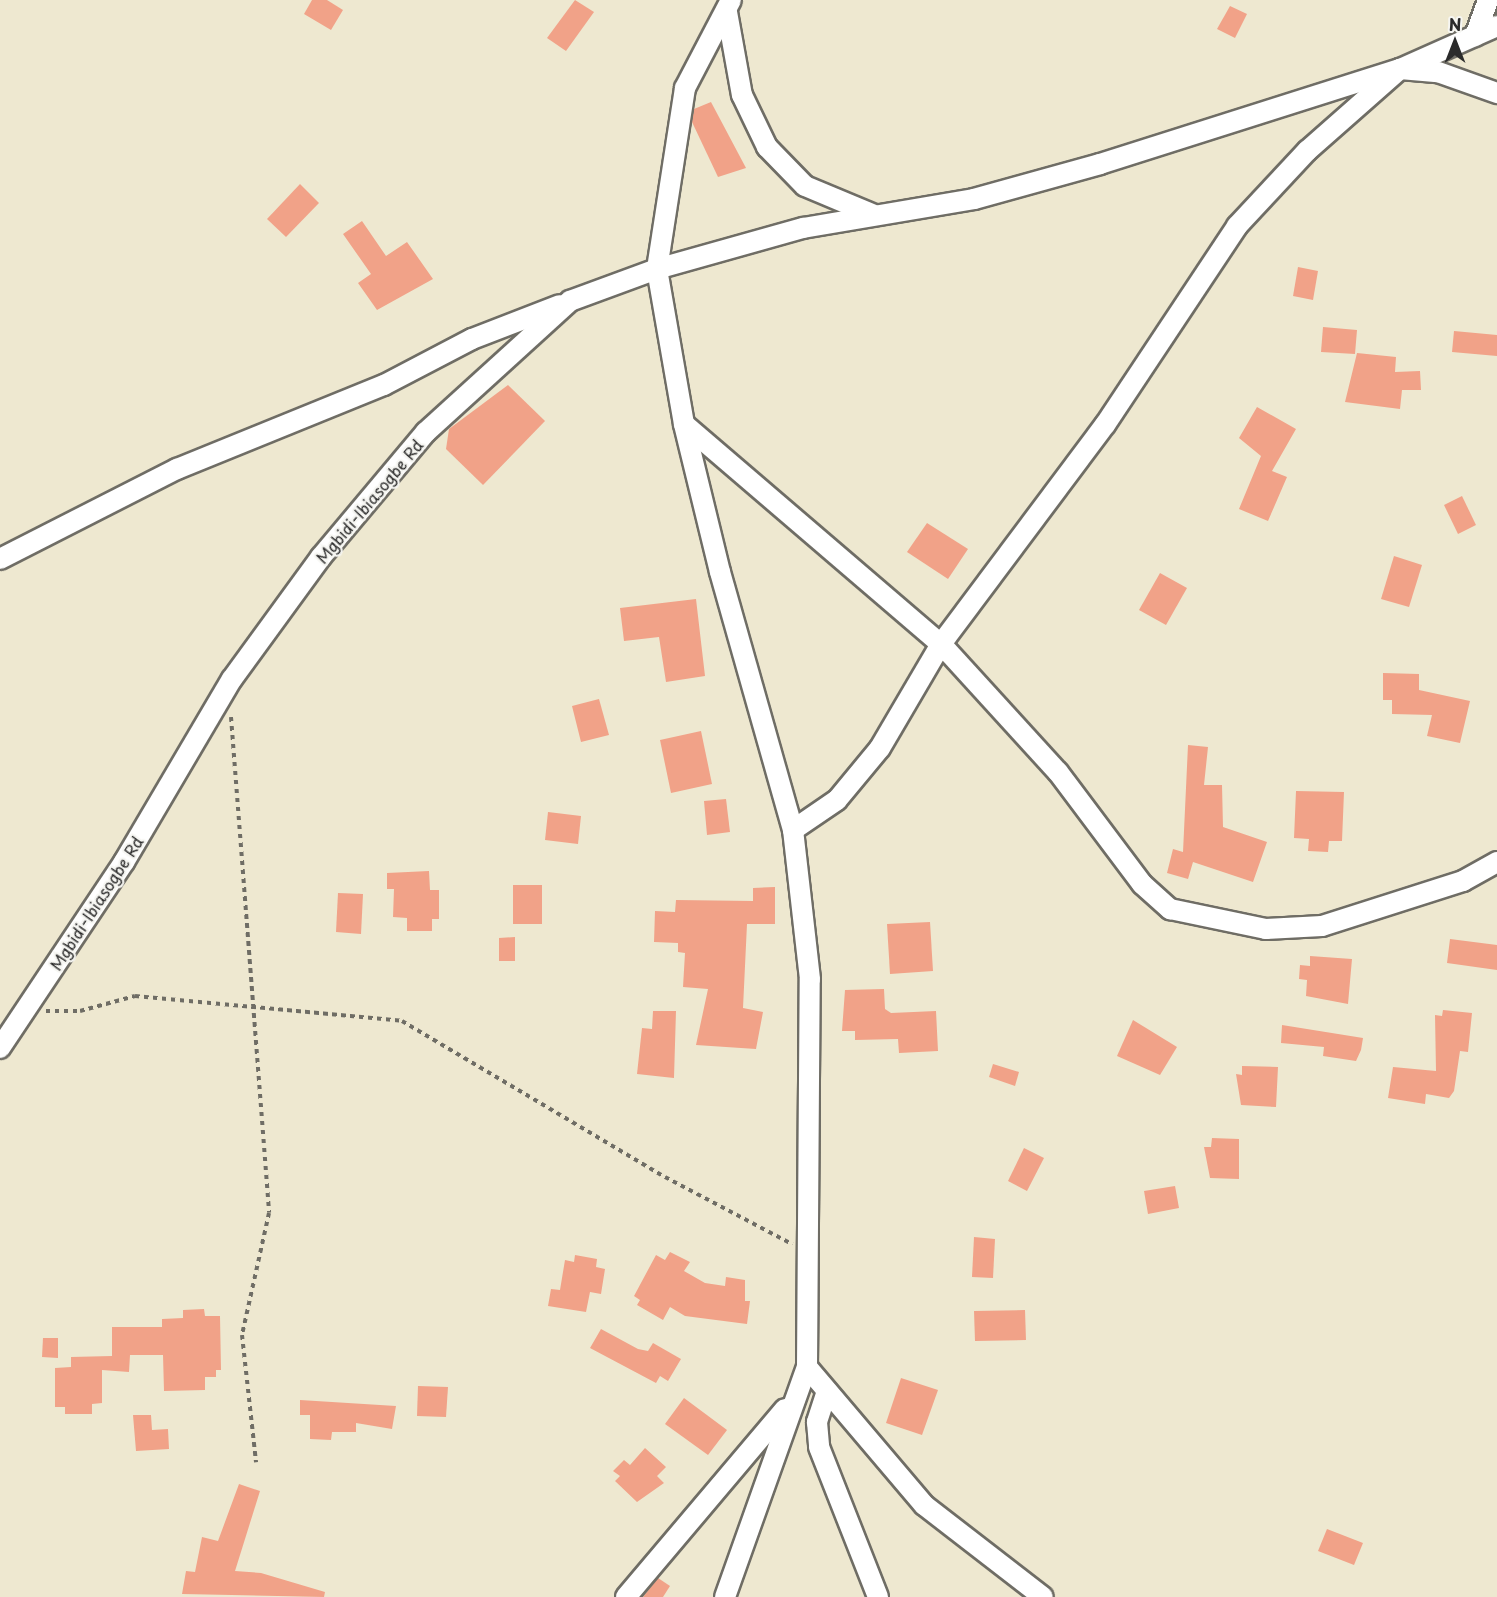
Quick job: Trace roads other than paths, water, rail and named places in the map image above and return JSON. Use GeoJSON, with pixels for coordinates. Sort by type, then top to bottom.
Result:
{"type":"FeatureCollection","features":[{"type":"Feature","properties":{"kind":"street"},"geometry":{"type":"LineString","coordinates":[[1475,36],[1488,0]]}},
{"type":"Feature","properties":{"kind":"street"},"geometry":{"type":"LineString","coordinates":[[729,6],[742,95],[767,147],[805,186],[872,214]]}},
{"type":"Feature","properties":{"kind":"street"},"geometry":{"type":"LineString","coordinates":[[725,1597],[794,1397],[807,1368],[810,979],[794,830],[684,423],[657,269],[685,88],[729,6]]}},
{"type":"Feature","properties":{"kind":"street"},"geometry":{"type":"LineString","coordinates":[[794,830],[837,800],[880,748],[941,644],[1092,443],[1237,226],[1307,151],[1400,69],[1497,26]]}},
{"type":"Feature","properties":{"kind":"street"},"geometry":{"type":"LineString","coordinates":[[1400,69],[1438,72],[1497,93]]}},
{"type":"Feature","properties":{"kind":"street","name":"Mgbidi-Ibiasogbe Rd"},"geometry":{"type":"LineString","coordinates":[[2,1040],[25,1012],[124,862],[227,686],[321,558],[426,432],[570,301],[719,249],[872,214],[974,199],[1400,69]]}},
{"type":"Feature","properties":{"kind":"street"},"geometry":{"type":"LineString","coordinates":[[0,559],[177,469],[570,301]]}},
{"type":"Feature","properties":{"kind":"street"},"geometry":{"type":"LineString","coordinates":[[684,423],[941,644],[1058,771],[1142,884],[1170,909],[1266,929],[1322,926],[1463,881],[1497,862]]}},
{"type":"Feature","properties":{"kind":"street"},"geometry":{"type":"LineString","coordinates":[[807,1368],[924,1504],[1043,1597]]}},
{"type":"Feature","properties":{"kind":"street"},"geometry":{"type":"LineString","coordinates":[[827,1391],[817,1422],[819,1447],[878,1597]]}},
{"type":"Feature","properties":{"kind":"street"},"geometry":{"type":"LineString","coordinates":[[626,1597],[794,1397]]}}]}
